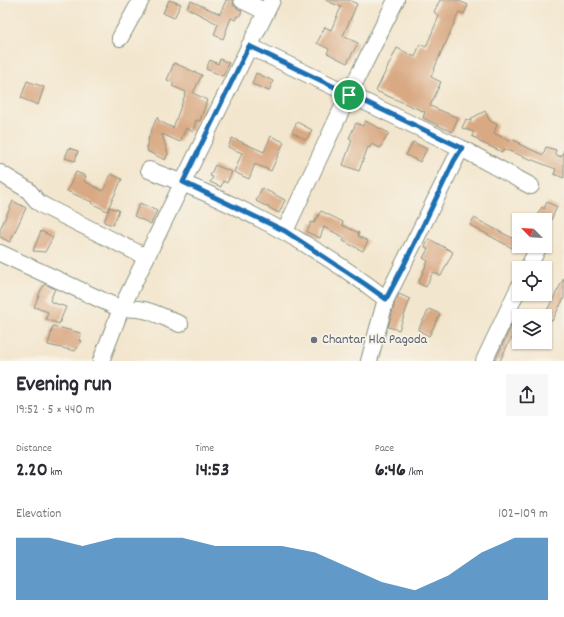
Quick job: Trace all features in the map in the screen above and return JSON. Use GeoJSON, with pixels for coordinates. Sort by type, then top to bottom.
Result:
{"type":"FeatureCollection","features":[{"type":"Feature","properties":{"kind":"street"},"geometry":{"type":"LineString","coordinates":[[120,38],[141,0]]}},
{"type":"Feature","properties":{"kind":"street"},"geometry":{"type":"LineString","coordinates":[[101,361],[121,309],[269,6],[242,0]]}},
{"type":"Feature","properties":{"kind":"street"},"geometry":{"type":"LineString","coordinates":[[285,231],[349,95],[396,0]]}},
{"type":"Feature","properties":{"kind":"street"},"geometry":{"type":"LineString","coordinates":[[249,46],[462,148],[531,186]]}},
{"type":"Feature","properties":{"kind":"street"},"geometry":{"type":"LineString","coordinates":[[369,361],[386,299],[454,161],[462,148]]}},
{"type":"Feature","properties":{"kind":"street"},"geometry":{"type":"LineString","coordinates":[[149,170],[183,182],[285,231],[386,299]]}},
{"type":"Feature","properties":{"kind":"street"},"geometry":{"type":"LineString","coordinates":[[0,173],[28,190],[38,202],[44,206],[146,257]]}},
{"type":"Feature","properties":{"kind":"street"},"geometry":{"type":"LineString","coordinates":[[0,253],[121,309],[133,307],[148,310],[180,324]]}},
{"type":"Feature","properties":{"kind":"street"},"geometry":{"type":"LineString","coordinates":[[484,361],[512,301]]}},
{"type":"Feature","properties":{"kind":"building"},"geometry":{"type":"Polygon","coordinates":[[[169,0],[181,4],[174,18],[163,13],[169,0]]]}},
{"type":"Feature","properties":{"kind":"building"},"geometry":{"type":"Polygon","coordinates":[[[226,0],[233,0],[234,6],[242,11],[239,17],[237,16],[235,20],[231,18],[223,39],[214,35],[218,24],[187,8],[191,1],[220,14],[226,0]]]}},
{"type":"Feature","properties":{"kind":"building"},"geometry":{"type":"Polygon","coordinates":[[[325,0],[349,0],[357,4],[343,36],[358,43],[347,63],[327,53],[329,49],[317,43],[325,27],[331,30],[341,7],[325,0]]]}},
{"type":"Feature","properties":{"kind":"building"},"geometry":{"type":"Polygon","coordinates":[[[440,0],[457,0],[468,5],[464,14],[459,12],[431,77],[441,82],[430,106],[458,118],[452,132],[423,118],[425,112],[376,91],[397,48],[415,57],[420,44],[426,47],[439,16],[434,12],[440,0]]]}},
{"type":"Feature","properties":{"kind":"building"},"geometry":{"type":"Polygon","coordinates":[[[220,59],[229,63],[223,76],[206,69],[210,60],[218,64],[220,59]]]}},
{"type":"Feature","properties":{"kind":"building"},"geometry":{"type":"Polygon","coordinates":[[[174,63],[202,75],[193,93],[207,100],[200,121],[196,120],[193,132],[186,128],[180,142],[162,134],[168,154],[165,160],[147,151],[148,148],[146,147],[157,117],[159,121],[173,128],[186,92],[172,86],[174,83],[167,80],[174,63]]]}},
{"type":"Feature","properties":{"kind":"building"},"geometry":{"type":"Polygon","coordinates":[[[256,73],[273,81],[269,91],[252,84],[256,73]]]}},
{"type":"Feature","properties":{"kind":"building"},"geometry":{"type":"Polygon","coordinates":[[[27,81],[44,87],[38,105],[21,98],[27,81]]]}},
{"type":"Feature","properties":{"kind":"building"},"geometry":{"type":"Polygon","coordinates":[[[485,111],[490,121],[497,124],[494,133],[510,141],[511,139],[543,155],[546,147],[556,150],[555,154],[561,157],[564,150],[564,178],[554,174],[556,169],[504,149],[502,152],[478,141],[479,140],[472,136],[474,132],[462,128],[466,119],[471,121],[472,118],[485,111]]]}},
{"type":"Feature","properties":{"kind":"building"},"geometry":{"type":"Polygon","coordinates":[[[365,121],[389,133],[380,148],[371,144],[370,148],[368,147],[359,171],[343,165],[352,140],[349,138],[356,123],[363,126],[365,121]]]}},
{"type":"Feature","properties":{"kind":"building"},"geometry":{"type":"Polygon","coordinates":[[[297,122],[312,130],[306,140],[292,132],[297,122]]]}},
{"type":"Feature","properties":{"kind":"building"},"geometry":{"type":"Polygon","coordinates":[[[271,136],[284,142],[271,171],[255,164],[249,179],[234,172],[242,153],[228,147],[232,138],[264,152],[271,136]]]}},
{"type":"Feature","properties":{"kind":"building"},"geometry":{"type":"Polygon","coordinates":[[[413,142],[427,149],[420,162],[406,155],[413,142]]]}},
{"type":"Feature","properties":{"kind":"building"},"geometry":{"type":"Polygon","coordinates":[[[69,148],[78,151],[75,161],[65,158],[69,148]]]}},
{"type":"Feature","properties":{"kind":"building"},"geometry":{"type":"Polygon","coordinates":[[[215,165],[232,172],[227,183],[223,181],[221,187],[210,182],[213,177],[210,176],[215,165]]]}},
{"type":"Feature","properties":{"kind":"building"},"geometry":{"type":"Polygon","coordinates":[[[76,172],[86,176],[84,181],[103,191],[111,174],[122,179],[107,211],[91,203],[92,202],[67,191],[76,172]]]}},
{"type":"Feature","properties":{"kind":"building"},"geometry":{"type":"Polygon","coordinates":[[[262,188],[285,200],[279,213],[256,201],[262,188]]]}},
{"type":"Feature","properties":{"kind":"building"},"geometry":{"type":"Polygon","coordinates":[[[13,201],[26,208],[10,242],[0,237],[0,229],[13,201]]]}},
{"type":"Feature","properties":{"kind":"building"},"geometry":{"type":"Polygon","coordinates":[[[547,202],[557,207],[552,218],[552,213],[538,213],[542,207],[544,209],[547,202]]]}},
{"type":"Feature","properties":{"kind":"building"},"geometry":{"type":"Polygon","coordinates":[[[140,203],[157,211],[151,224],[134,216],[140,203]]]}},
{"type":"Feature","properties":{"kind":"building"},"geometry":{"type":"Polygon","coordinates":[[[110,207],[119,210],[113,225],[104,222],[110,207]]]}},
{"type":"Feature","properties":{"kind":"building"},"geometry":{"type":"Polygon","coordinates":[[[321,211],[343,222],[342,225],[359,233],[358,236],[368,241],[363,251],[343,241],[345,238],[324,227],[320,238],[307,232],[311,222],[314,223],[321,211]]]}},
{"type":"Feature","properties":{"kind":"building"},"geometry":{"type":"Polygon","coordinates":[[[474,218],[512,238],[512,248],[470,225],[474,218]]]}},
{"type":"Feature","properties":{"kind":"building"},"geometry":{"type":"Polygon","coordinates":[[[41,231],[53,237],[45,252],[33,251],[41,231]]]}},
{"type":"Feature","properties":{"kind":"building"},"geometry":{"type":"Polygon","coordinates":[[[429,239],[453,252],[441,276],[433,272],[426,287],[418,283],[428,261],[423,258],[428,249],[425,247],[429,239]]]}},
{"type":"Feature","properties":{"kind":"building"},"geometry":{"type":"Polygon","coordinates":[[[564,278],[564,298],[552,321],[552,309],[548,309],[564,278]]]}},
{"type":"Feature","properties":{"kind":"building"},"geometry":{"type":"Polygon","coordinates":[[[45,284],[55,289],[50,300],[51,302],[66,307],[59,324],[46,319],[48,312],[34,307],[45,284]]]}},
{"type":"Feature","properties":{"kind":"building"},"geometry":{"type":"Polygon","coordinates":[[[399,294],[410,299],[399,330],[388,327],[395,302],[399,294]]]}},
{"type":"Feature","properties":{"kind":"building"},"geometry":{"type":"Polygon","coordinates":[[[429,309],[440,314],[429,336],[418,330],[429,309]]]}},
{"type":"Feature","properties":{"kind":"building"},"geometry":{"type":"Polygon","coordinates":[[[512,324],[512,338],[500,361],[495,361],[512,324]]]}},
{"type":"Feature","properties":{"kind":"building"},"geometry":{"type":"Polygon","coordinates":[[[53,326],[81,333],[79,341],[82,341],[75,351],[48,345],[53,326]]]}},
{"type":"Feature","properties":{"kind":"place","name":"Chantar Hla Pagoda"},"geometry":{"type":"Point","coordinates":[314,340]}},
{"type":"Feature","properties":{"kind":"route"},"geometry":{"type":"LineString","coordinates":[[249,46],[349,95],[462,148],[454,161],[386,299],[285,231],[183,182],[249,46]]}}]}
